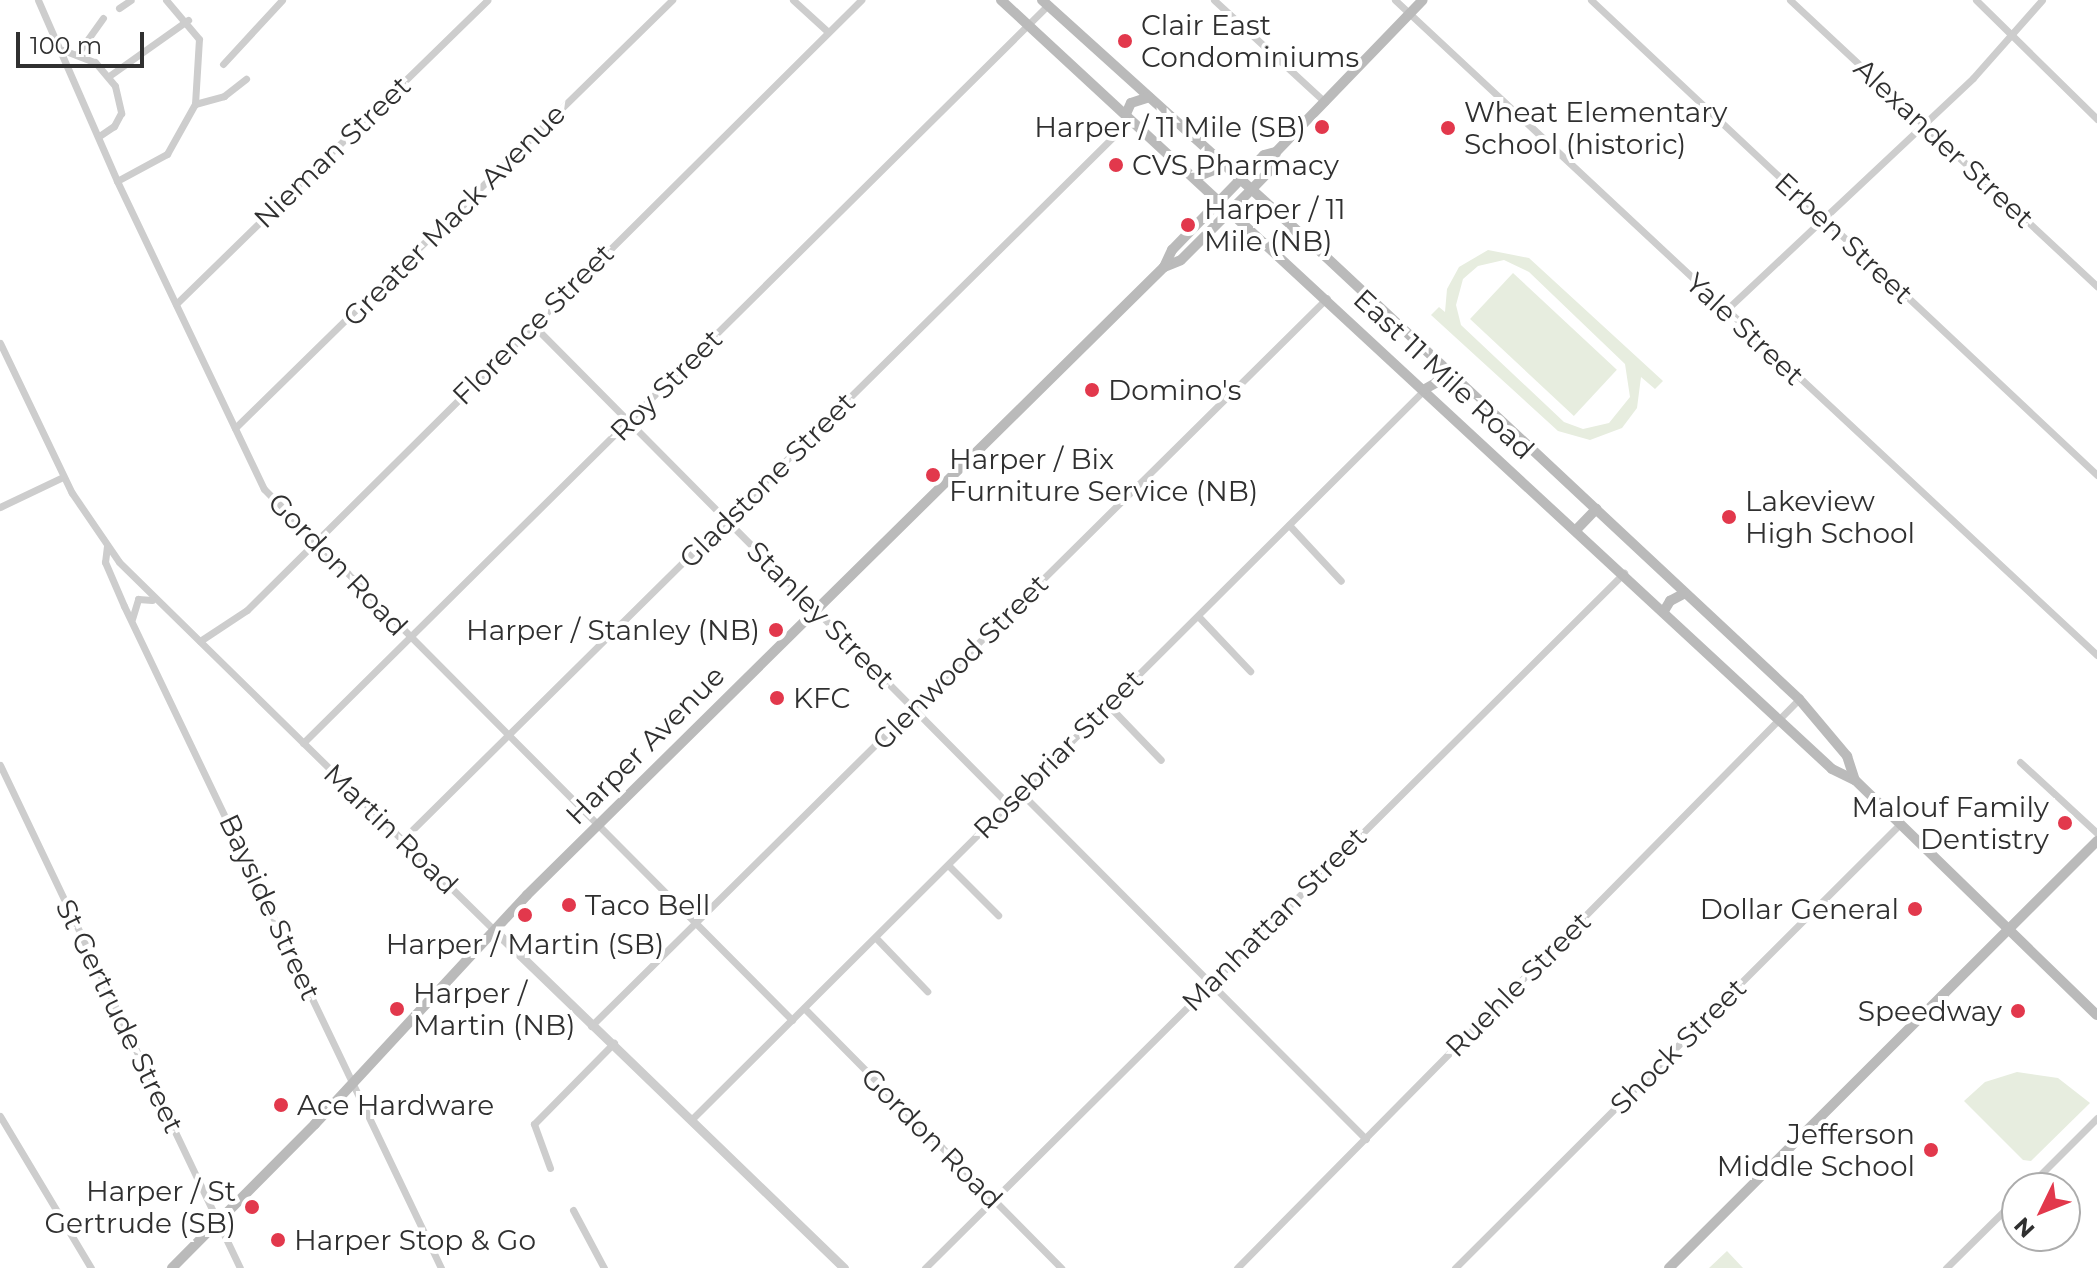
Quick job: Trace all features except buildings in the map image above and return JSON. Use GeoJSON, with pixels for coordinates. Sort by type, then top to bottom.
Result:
{"type":"FeatureCollection","features":[{"type":"Feature","properties":{"kind":"main road","name":"East 11 Mile Road"},"geometry":{"type":"LineString","coordinates":[[1001,0],[1276,250],[1832,769],[1855,780],[2011,927],[2097,1015]]}},
{"type":"Feature","properties":{"kind":"main road","name":"Harper Avenue"},"geometry":{"type":"LineString","coordinates":[[172,1268],[353,1083],[493,929],[1164,267],[1172,250],[1264,155],[1276,152],[1423,0]]}},
{"type":"Feature","properties":{"kind":"main road","name":"East 11 Mile Road"},"geometry":{"type":"LineString","coordinates":[[1045,3],[1252,189],[1799,699],[1847,756],[1855,780]]}},
{"type":"Feature","properties":{"kind":"main road"},"geometry":{"type":"LineString","coordinates":[[1128,116],[1136,99],[1149,97]]}},
{"type":"Feature","properties":{"kind":"main road","name":"Harper Avenue"},"geometry":{"type":"LineString","coordinates":[[1164,267],[1181,260],[1232,210],[1273,167],[1276,152]]}},
{"type":"Feature","properties":{"kind":"main road"},"geometry":{"type":"LineString","coordinates":[[1196,177],[1214,170],[1218,160]]}},
{"type":"Feature","properties":{"kind":"main road"},"geometry":{"type":"LineString","coordinates":[[1276,250],[1288,236],[1300,234]]}},
{"type":"Feature","properties":{"kind":"main road"},"geometry":{"type":"LineString","coordinates":[[1425,389],[1436,383],[1443,369]]}},
{"type":"Feature","properties":{"kind":"main road"},"geometry":{"type":"LineString","coordinates":[[1577,529],[1596,509]]}},
{"type":"Feature","properties":{"kind":"main road"},"geometry":{"type":"LineString","coordinates":[[1664,611],[1670,601],[1685,593]]}},
{"type":"Feature","properties":{"kind":"main road"},"geometry":{"type":"LineString","coordinates":[[1669,1268],[2097,841]]}},
{"type":"Feature","properties":{"kind":"street","name":"Gordon Road"},"geometry":{"type":"LineString","coordinates":[[38,0],[63,50],[117,181],[264,489],[693,924],[792,1020]]}},
{"type":"Feature","properties":{"kind":"street"},"geometry":{"type":"LineString","coordinates":[[119,8],[131,0]]}},
{"type":"Feature","properties":{"kind":"street"},"geometry":{"type":"LineString","coordinates":[[117,181],[167,154],[195,104],[201,54],[188,20],[166,0]]}},
{"type":"Feature","properties":{"kind":"street"},"geometry":{"type":"LineString","coordinates":[[223,64],[282,0]]}},
{"type":"Feature","properties":{"kind":"street","name":"Nieman Street"},"geometry":{"type":"LineString","coordinates":[[176,304],[487,0]]}},
{"type":"Feature","properties":{"kind":"street","name":"Greater Mack Avenue"},"geometry":{"type":"LineString","coordinates":[[235,428],[672,0]]}},
{"type":"Feature","properties":{"kind":"street"},"geometry":{"type":"LineString","coordinates":[[793,0],[828,32]]}},
{"type":"Feature","properties":{"kind":"street","name":"Florence Street"},"geometry":{"type":"LineString","coordinates":[[200,641],[247,610],[314,540],[861,0]]}},
{"type":"Feature","properties":{"kind":"street"},"geometry":{"type":"LineString","coordinates":[[1214,0],[1325,102]]}},
{"type":"Feature","properties":{"kind":"street","name":"Yale Street"},"geometry":{"type":"LineString","coordinates":[[1395,0],[2097,655]]}},
{"type":"Feature","properties":{"kind":"street","name":"Erben Street"},"geometry":{"type":"LineString","coordinates":[[1591,0],[2097,475]]}},
{"type":"Feature","properties":{"kind":"street","name":"Alexander Street"},"geometry":{"type":"LineString","coordinates":[[1790,0],[2097,286]]}},
{"type":"Feature","properties":{"kind":"street"},"geometry":{"type":"LineString","coordinates":[[1976,0],[2009,36],[2097,119]]}},
{"type":"Feature","properties":{"kind":"street"},"geometry":{"type":"LineString","coordinates":[[1725,311],[1924,124],[2042,0]]}},
{"type":"Feature","properties":{"kind":"street"},"geometry":{"type":"LineString","coordinates":[[1029,25],[1045,3]]}},
{"type":"Feature","properties":{"kind":"street"},"geometry":{"type":"LineString","coordinates":[[78,53],[103,18]]}},
{"type":"Feature","properties":{"kind":"street"},"geometry":{"type":"LineString","coordinates":[[109,76],[188,20]]}},
{"type":"Feature","properties":{"kind":"street","name":"Roy Street"},"geometry":{"type":"LineString","coordinates":[[303,743],[1029,25]]}},
{"type":"Feature","properties":{"kind":"street"},"geometry":{"type":"LineString","coordinates":[[63,50],[78,53],[109,76],[121,113],[114,126],[99,136]]}},
{"type":"Feature","properties":{"kind":"street"},"geometry":{"type":"LineString","coordinates":[[195,104],[224,96],[246,79]]}},
{"type":"Feature","properties":{"kind":"street","name":"Gladstone Street"},"geometry":{"type":"LineString","coordinates":[[402,840],[1128,116]]}},
{"type":"Feature","properties":{"kind":"street","name":"Glenwood Street"},"geometry":{"type":"LineString","coordinates":[[591,1026],[1327,298]]}},
{"type":"Feature","properties":{"kind":"street","name":"Stanley Street"},"geometry":{"type":"LineString","coordinates":[[533,325],[1008,804]]}},
{"type":"Feature","properties":{"kind":"street","name":"Martin Road"},"geometry":{"type":"LineString","coordinates":[[0,343],[63,477],[107,546],[170,612],[591,1026],[614,1043],[844,1268]]}},
{"type":"Feature","properties":{"kind":"street","name":"Rosebriar Street"},"geometry":{"type":"LineString","coordinates":[[692,1119],[1425,389]]}},
{"type":"Feature","properties":{"kind":"street"},"geometry":{"type":"LineString","coordinates":[[0,507],[63,477]]}},
{"type":"Feature","properties":{"kind":"street"},"geometry":{"type":"LineString","coordinates":[[1289,525],[1341,581]]}},
{"type":"Feature","properties":{"kind":"street","name":"Bayside Street"},"geometry":{"type":"LineString","coordinates":[[107,546],[105,562],[441,1268]]}},
{"type":"Feature","properties":{"kind":"street","name":"Manhattan Street"},"geometry":{"type":"LineString","coordinates":[[925,1268],[1624,573]]}},
{"type":"Feature","properties":{"kind":"street"},"geometry":{"type":"LineString","coordinates":[[132,619],[134,604],[143,595],[170,612]]}},
{"type":"Feature","properties":{"kind":"street"},"geometry":{"type":"LineString","coordinates":[[1198,616],[1250,671]]}},
{"type":"Feature","properties":{"kind":"street","name":"Ruehle Street"},"geometry":{"type":"LineString","coordinates":[[1237,1268],[1799,699]]}},
{"type":"Feature","properties":{"kind":"street"},"geometry":{"type":"LineString","coordinates":[[1108,705],[1161,760]]}},
{"type":"Feature","properties":{"kind":"street"},"geometry":{"type":"LineString","coordinates":[[2020,762],[2097,833]]}},
{"type":"Feature","properties":{"kind":"street","name":"St Gertrude Street"},"geometry":{"type":"LineString","coordinates":[[0,765],[240,1268]]}},
{"type":"Feature","properties":{"kind":"street"},"geometry":{"type":"LineString","coordinates":[[1020,792],[1366,1139]]}},
{"type":"Feature","properties":{"kind":"street","name":"Shock Street"},"geometry":{"type":"LineString","coordinates":[[1455,1268],[1900,824]]}},
{"type":"Feature","properties":{"kind":"street"},"geometry":{"type":"LineString","coordinates":[[948,865],[998,915]]}},
{"type":"Feature","properties":{"kind":"street"},"geometry":{"type":"LineString","coordinates":[[876,938],[927,991]]}},
{"type":"Feature","properties":{"kind":"street","name":"Gordon Road"},"geometry":{"type":"LineString","coordinates":[[804,1008],[1061,1268]]}},
{"type":"Feature","properties":{"kind":"street"},"geometry":{"type":"LineString","coordinates":[[550,1168],[534,1124],[614,1043]]}},
{"type":"Feature","properties":{"kind":"street"},"geometry":{"type":"LineString","coordinates":[[0,1116],[91,1268]]}},
{"type":"Feature","properties":{"kind":"street"},"geometry":{"type":"LineString","coordinates":[[2043,1172],[2097,1118]]}},
{"type":"Feature","properties":{"kind":"street"},"geometry":{"type":"LineString","coordinates":[[573,1210],[604,1268]]}},
{"type":"Feature","properties":{"kind":"street"},"geometry":{"type":"LineString","coordinates":[[1946,1268],[2001,1214]]}},
{"type":"Feature","properties":{"kind":"shaded area"},"geometry":{"type":"Polygon","coordinates":[[[1488,250],[1529,258],[1663,381],[1655,389],[1641,377],[1637,408],[1622,428],[1590,440],[1558,431],[1431,315],[1439,307],[1445,312],[1447,289],[1459,267],[1488,250]],[[1504,260],[1478,266],[1463,279],[1456,305],[1461,325],[1564,422],[1583,429],[1609,423],[1630,397],[1625,364],[1529,272],[1504,260]]]}},
{"type":"Feature","properties":{"kind":"shaded area"},"geometry":{"type":"Polygon","coordinates":[[[1513,273],[1617,370],[1574,416],[1470,319],[1513,273]]]}},
{"type":"Feature","properties":{"kind":"shaded area"},"geometry":{"type":"Polygon","coordinates":[[[2017,1072],[2058,1078],[2090,1103],[2031,1161],[2023,1160],[1964,1101],[1985,1082],[2017,1072]]]}},
{"type":"Feature","properties":{"kind":"shaded area"},"geometry":{"type":"Polygon","coordinates":[[[1727,1251],[1743,1268],[1709,1268],[1727,1251]]]}},
{"type":"Feature","properties":{"kind":"place","name":"Clair East Condominiums"},"geometry":{"type":"Point","coordinates":[1125,41]}},
{"type":"Feature","properties":{"kind":"place","name":"Harper / 11 Mile (SB)"},"geometry":{"type":"Point","coordinates":[1322,127]}},
{"type":"Feature","properties":{"kind":"place","name":"Wheat Elementary School (historic)"},"geometry":{"type":"Point","coordinates":[1448,128]}},
{"type":"Feature","properties":{"kind":"place","name":"CVS Pharmacy"},"geometry":{"type":"Point","coordinates":[1116,165]}},
{"type":"Feature","properties":{"kind":"place","name":"Harper / 11 Mile (NB)"},"geometry":{"type":"Point","coordinates":[1188,225]}},
{"type":"Feature","properties":{"kind":"place","name":"Domino's"},"geometry":{"type":"Point","coordinates":[1092,390]}},
{"type":"Feature","properties":{"kind":"place","name":"Harper / Bix Furniture Service (NB)"},"geometry":{"type":"Point","coordinates":[933,475]}},
{"type":"Feature","properties":{"kind":"place","name":"Lakeview High School"},"geometry":{"type":"Point","coordinates":[1729,517]}},
{"type":"Feature","properties":{"kind":"place","name":"Harper / Stanley (NB)"},"geometry":{"type":"Point","coordinates":[776,630]}},
{"type":"Feature","properties":{"kind":"place","name":"KFC"},"geometry":{"type":"Point","coordinates":[777,698]}},
{"type":"Feature","properties":{"kind":"place","name":"Malouf Family Dentistry"},"geometry":{"type":"Point","coordinates":[2065,823]}},
{"type":"Feature","properties":{"kind":"place","name":"Taco Bell"},"geometry":{"type":"Point","coordinates":[569,905]}},
{"type":"Feature","properties":{"kind":"place","name":"Dollar General"},"geometry":{"type":"Point","coordinates":[1915,909]}},
{"type":"Feature","properties":{"kind":"place","name":"Harper / Martin (SB)"},"geometry":{"type":"Point","coordinates":[525,915]}},
{"type":"Feature","properties":{"kind":"place","name":"Harper / Martin (NB)"},"geometry":{"type":"Point","coordinates":[397,1009]}},
{"type":"Feature","properties":{"kind":"place","name":"Speedway"},"geometry":{"type":"Point","coordinates":[2018,1011]}},
{"type":"Feature","properties":{"kind":"place","name":"Ace Hardware"},"geometry":{"type":"Point","coordinates":[281,1105]}},
{"type":"Feature","properties":{"kind":"place","name":"Jefferson Middle School"},"geometry":{"type":"Point","coordinates":[1931,1150]}},
{"type":"Feature","properties":{"kind":"place","name":"Harper / St Gertrude (SB)"},"geometry":{"type":"Point","coordinates":[252,1207]}},
{"type":"Feature","properties":{"kind":"place","name":"Harper Stop & Go"},"geometry":{"type":"Point","coordinates":[278,1240]}}]}
